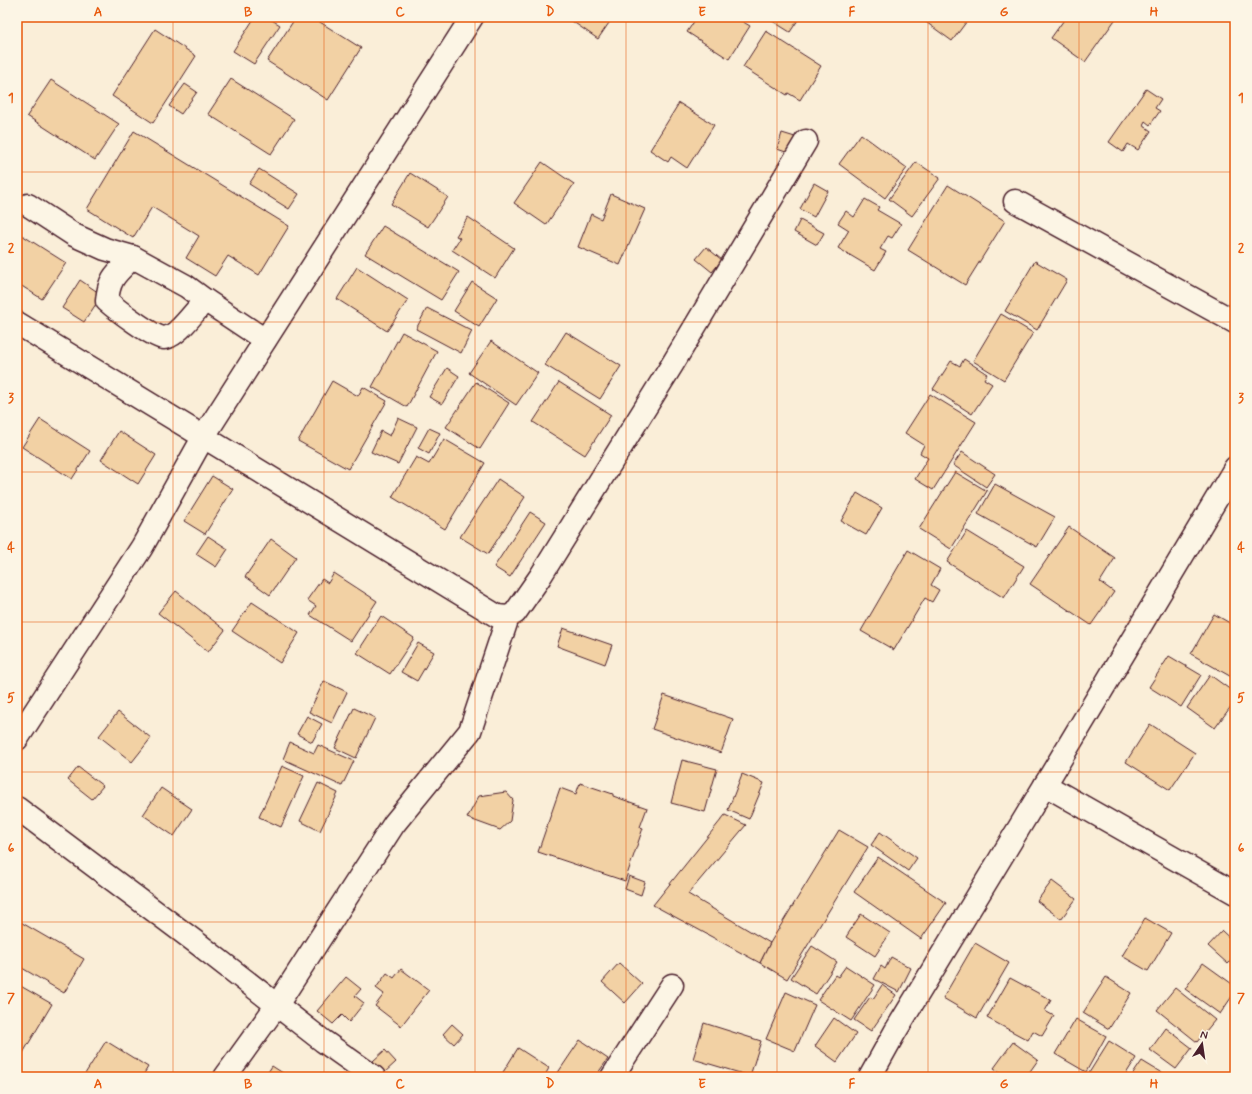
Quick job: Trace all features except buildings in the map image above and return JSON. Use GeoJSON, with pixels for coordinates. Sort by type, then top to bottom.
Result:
{"type":"FeatureCollection","features":[{"type":"Feature","properties":{"kind":"street"},"geometry":{"type":"LineString","coordinates":[[17,738],[142,547],[204,436],[472,17]]}},
{"type":"Feature","properties":{"kind":"street"},"geometry":{"type":"LineString","coordinates":[[17,323],[497,616],[508,617],[515,613],[540,577],[672,365],[806,141]]}},
{"type":"Feature","properties":{"kind":"street"},"geometry":{"type":"LineString","coordinates":[[1015,201],[1235,322]]}},
{"type":"Feature","properties":{"kind":"street"},"geometry":{"type":"LineString","coordinates":[[28,205],[74,235],[105,248],[133,257],[186,286],[265,340]]}},
{"type":"Feature","properties":{"kind":"street"},"geometry":{"type":"LineString","coordinates":[[133,257],[112,278],[107,301],[115,309],[147,330],[163,338],[171,336],[182,327],[205,300]]}},
{"type":"Feature","properties":{"kind":"street"},"geometry":{"type":"LineString","coordinates":[[870,1077],[899,1025],[1046,785],[1235,468]]}},
{"type":"Feature","properties":{"kind":"street"},"geometry":{"type":"LineString","coordinates":[[225,1077],[277,1005],[394,824],[470,731],[508,617]]}},
{"type":"Feature","properties":{"kind":"street"},"geometry":{"type":"LineString","coordinates":[[1046,785],[1235,893]]}},
{"type":"Feature","properties":{"kind":"street"},"geometry":{"type":"LineString","coordinates":[[17,808],[197,943],[323,1041],[374,1077]]}},
{"type":"Feature","properties":{"kind":"street"},"geometry":{"type":"LineString","coordinates":[[612,1077],[672,985]]}}]}
